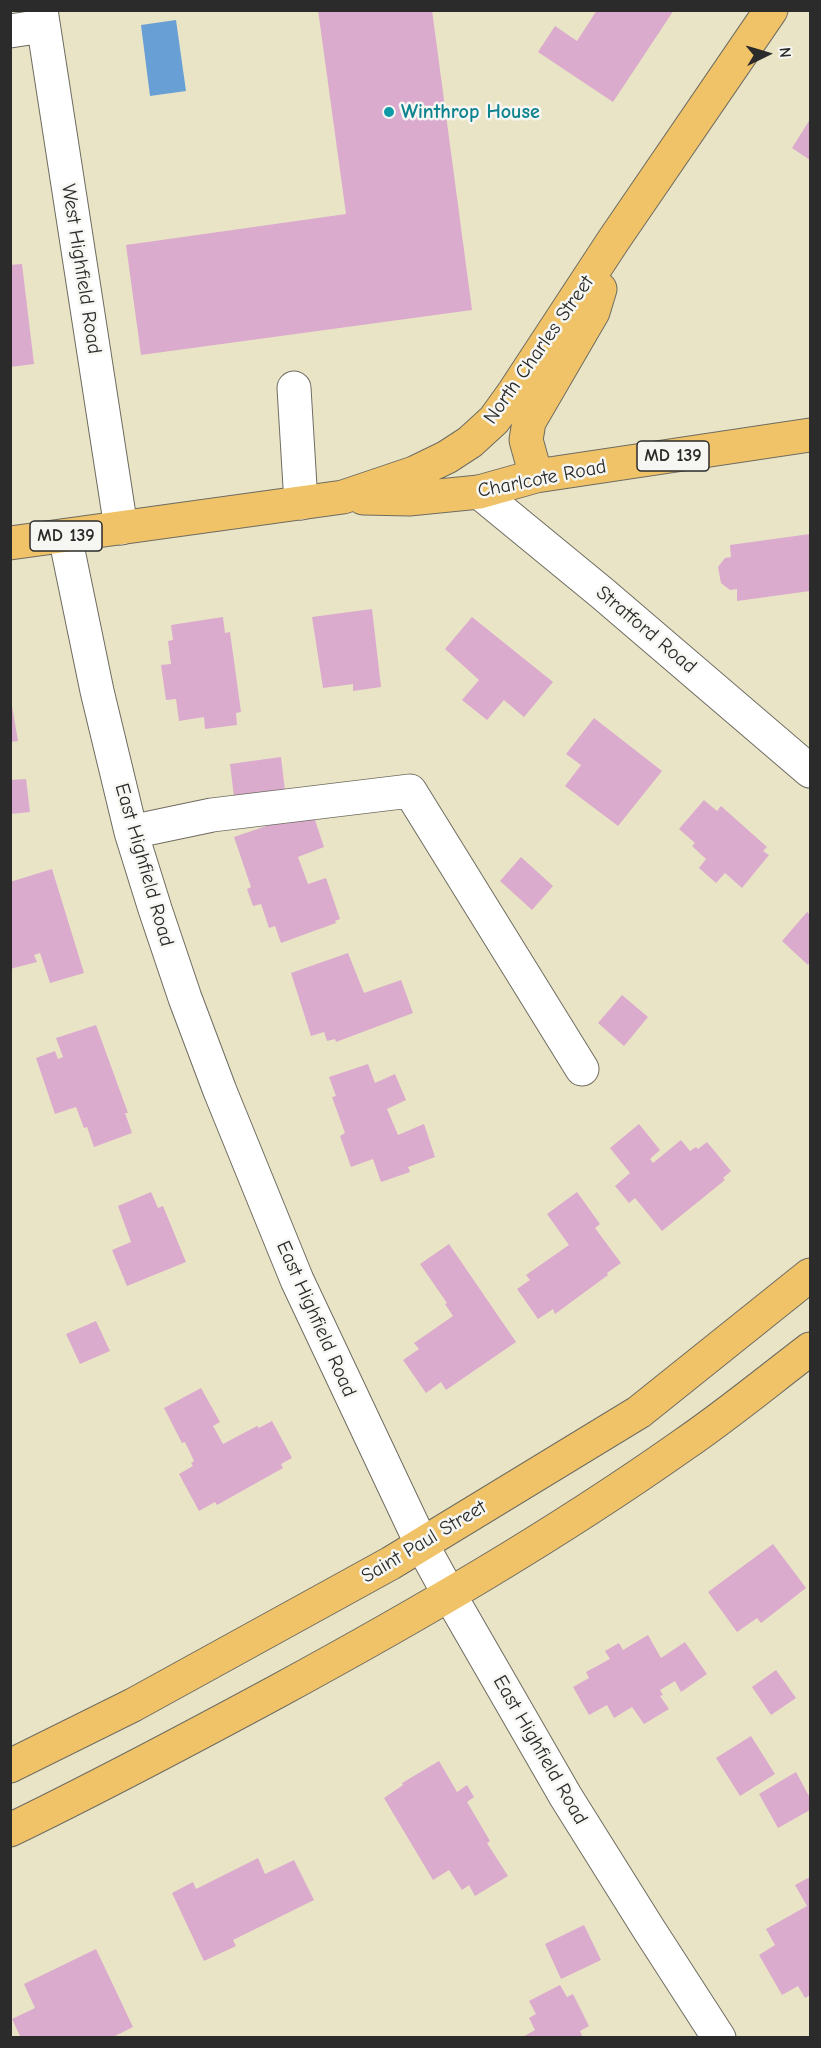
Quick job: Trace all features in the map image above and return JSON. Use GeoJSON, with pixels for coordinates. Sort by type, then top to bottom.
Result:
{"type":"FeatureCollection","features":[{"type":"Feature","properties":{"kind":"main road","name":"North Charles Street"},"geometry":{"type":"LineString","coordinates":[[10,543],[343,497],[423,469],[470,442],[494,420],[512,395],[613,241],[771,10]]}},
{"type":"Feature","properties":{"kind":"main road"},"geometry":{"type":"LineString","coordinates":[[536,476],[526,440],[529,422],[593,312],[613,241]]}},
{"type":"Feature","properties":{"kind":"main road","name":"Charlcote Road"},"geometry":{"type":"LineString","coordinates":[[343,497],[409,499],[479,492],[536,476],[810,435]]}},
{"type":"Feature","properties":{"kind":"main road","name":"Saint Paul Street"},"geometry":{"type":"LineString","coordinates":[[10,1766],[133,1705],[422,1545],[639,1412],[810,1275]]}},
{"type":"Feature","properties":{"kind":"main road"},"geometry":{"type":"LineString","coordinates":[[10,1830],[85,1794],[384,1634],[589,1509],[685,1444],[810,1348]]}},
{"type":"Feature","properties":{"kind":"street"},"geometry":{"type":"LineString","coordinates":[[10,31],[42,18]]}},
{"type":"Feature","properties":{"kind":"street","name":"West Highfield Road"},"geometry":{"type":"LineString","coordinates":[[42,18],[121,528]]}},
{"type":"Feature","properties":{"kind":"street"},"geometry":{"type":"LineString","coordinates":[[294,388],[301,503]]}},
{"type":"Feature","properties":{"kind":"street","name":"Stratford Road"},"geometry":{"type":"LineString","coordinates":[[479,492],[602,593],[810,771]]}},
{"type":"Feature","properties":{"kind":"street","name":"East Highfield Road"},"geometry":{"type":"LineString","coordinates":[[65,536],[97,691],[131,832],[185,998],[297,1280],[422,1545],[449,1594],[566,1797],[719,2037]]}},
{"type":"Feature","properties":{"kind":"street"},"geometry":{"type":"LineString","coordinates":[[131,832],[212,815],[410,791],[582,1069]]}},
{"type":"Feature","properties":{"kind":"water"},"geometry":{"type":"Polygon","coordinates":[[[176,20],[186,91],[150,96],[141,25],[176,20]]]}},
{"type":"Feature","properties":{"kind":"building","name":"Winthrop House"},"geometry":{"type":"Polygon","coordinates":[[[318,10],[432,10],[472,310],[141,355],[126,245],[346,214],[318,10]]]}},
{"type":"Feature","properties":{"kind":"building"},"geometry":{"type":"Polygon","coordinates":[[[597,10],[674,10],[613,102],[538,52],[555,26],[577,41],[597,10]]]}},
{"type":"Feature","properties":{"kind":"building"},"geometry":{"type":"Polygon","coordinates":[[[810,122],[810,160],[792,148],[810,122]]]}},
{"type":"Feature","properties":{"kind":"building"},"geometry":{"type":"Polygon","coordinates":[[[22,264],[34,364],[10,367],[10,265],[22,264]]]}},
{"type":"Feature","properties":{"kind":"building"},"geometry":{"type":"Polygon","coordinates":[[[810,534],[810,591],[737,601],[737,589],[730,590],[721,583],[718,567],[725,558],[731,557],[730,545],[810,534]]]}},
{"type":"Feature","properties":{"kind":"building"},"geometry":{"type":"Polygon","coordinates":[[[372,609],[381,687],[353,691],[353,684],[323,688],[312,617],[372,609]]]}},
{"type":"Feature","properties":{"kind":"building"},"geometry":{"type":"Polygon","coordinates":[[[223,617],[225,633],[230,632],[241,712],[236,713],[237,725],[205,729],[204,717],[179,721],[176,699],[166,700],[161,665],[171,664],[168,641],[173,640],[171,625],[223,617]]]}},
{"type":"Feature","properties":{"kind":"building"},"geometry":{"type":"Polygon","coordinates":[[[472,617],[553,682],[524,717],[504,700],[487,720],[462,700],[479,680],[445,649],[472,617]]]}},
{"type":"Feature","properties":{"kind":"building"},"geometry":{"type":"Polygon","coordinates":[[[10,694],[18,741],[10,742],[10,694]]]}},
{"type":"Feature","properties":{"kind":"building"},"geometry":{"type":"Polygon","coordinates":[[[594,718],[662,771],[618,826],[565,786],[581,765],[566,754],[594,718]]]}},
{"type":"Feature","properties":{"kind":"building"},"geometry":{"type":"Polygon","coordinates":[[[281,757],[286,799],[235,805],[230,764],[281,757]]]}},
{"type":"Feature","properties":{"kind":"building"},"geometry":{"type":"Polygon","coordinates":[[[26,779],[30,812],[10,814],[10,780],[26,779]]]}},
{"type":"Feature","properties":{"kind":"building"},"geometry":{"type":"Polygon","coordinates":[[[704,800],[717,811],[721,806],[767,847],[763,851],[769,855],[742,888],[725,873],[716,883],[699,868],[706,859],[692,846],[695,843],[679,829],[704,800]]]}},
{"type":"Feature","properties":{"kind":"building"},"geometry":{"type":"Polygon","coordinates":[[[313,814],[324,847],[298,857],[308,884],[326,878],[340,919],[335,921],[336,923],[281,943],[275,926],[269,928],[261,904],[253,906],[247,889],[251,887],[234,837],[284,820],[285,824],[313,814]]]}},
{"type":"Feature","properties":{"kind":"building"},"geometry":{"type":"Polygon","coordinates":[[[521,857],[553,886],[532,910],[500,881],[521,857]]]}},
{"type":"Feature","properties":{"kind":"building"},"geometry":{"type":"Polygon","coordinates":[[[52,869],[84,973],[50,983],[40,953],[34,955],[37,962],[10,969],[10,882],[52,869]]]}},
{"type":"Feature","properties":{"kind":"building"},"geometry":{"type":"Polygon","coordinates":[[[807,912],[810,915],[810,965],[782,941],[807,912]]]}},
{"type":"Feature","properties":{"kind":"building"},"geometry":{"type":"Polygon","coordinates":[[[348,953],[364,993],[401,980],[413,1013],[336,1042],[335,1039],[327,1041],[324,1032],[311,1036],[291,973],[348,953]]]}},
{"type":"Feature","properties":{"kind":"building"},"geometry":{"type":"Polygon","coordinates":[[[622,995],[648,1017],[624,1046],[598,1023],[622,995]]]}},
{"type":"Feature","properties":{"kind":"building"},"geometry":{"type":"Polygon","coordinates":[[[96,1025],[128,1113],[125,1113],[132,1133],[94,1147],[87,1127],[84,1128],[76,1107],[55,1114],[36,1058],[55,1051],[58,1059],[63,1057],[56,1038],[96,1025]]]}},
{"type":"Feature","properties":{"kind":"building"},"geometry":{"type":"Polygon","coordinates":[[[368,1064],[375,1083],[395,1074],[406,1100],[387,1109],[398,1135],[424,1124],[435,1157],[408,1167],[410,1172],[381,1182],[373,1159],[351,1167],[340,1136],[345,1133],[332,1097],[336,1096],[329,1077],[368,1064]]]}},
{"type":"Feature","properties":{"kind":"building"},"geometry":{"type":"Polygon","coordinates":[[[639,1124],[660,1150],[650,1159],[653,1163],[681,1140],[690,1151],[696,1147],[698,1149],[707,1142],[731,1171],[723,1178],[725,1180],[662,1231],[635,1198],[629,1203],[615,1186],[630,1173],[610,1148],[639,1124]]]}},
{"type":"Feature","properties":{"kind":"building"},"geometry":{"type":"Polygon","coordinates":[[[151,1192],[158,1208],[163,1206],[186,1262],[127,1286],[112,1250],[131,1242],[118,1206],[151,1192]]]}},
{"type":"Feature","properties":{"kind":"building"},"geometry":{"type":"Polygon","coordinates":[[[577,1192],[600,1224],[595,1228],[621,1263],[555,1314],[553,1309],[538,1319],[517,1289],[530,1280],[526,1275],[569,1245],[547,1214],[577,1192]]]}},
{"type":"Feature","properties":{"kind":"building"},"geometry":{"type":"Polygon","coordinates":[[[449,1244],[516,1342],[446,1390],[441,1382],[426,1393],[403,1360],[419,1349],[414,1343],[453,1316],[445,1304],[447,1303],[420,1264],[449,1244]]]}},
{"type":"Feature","properties":{"kind":"building"},"geometry":{"type":"Polygon","coordinates":[[[96,1321],[110,1351],[80,1364],[66,1334],[96,1321]]]}},
{"type":"Feature","properties":{"kind":"building"},"geometry":{"type":"Polygon","coordinates":[[[201,1388],[220,1422],[213,1426],[223,1444],[257,1426],[259,1428],[272,1421],[292,1458],[281,1464],[283,1468],[217,1505],[215,1502],[199,1511],[179,1474],[193,1466],[191,1463],[194,1461],[164,1408],[201,1388]]]}},
{"type":"Feature","properties":{"kind":"building"},"geometry":{"type":"Polygon","coordinates":[[[773,1544],[806,1588],[761,1623],[757,1618],[737,1632],[708,1592],[773,1544]]]}},
{"type":"Feature","properties":{"kind":"building"},"geometry":{"type":"Polygon","coordinates":[[[648,1635],[661,1658],[685,1642],[707,1674],[681,1692],[675,1681],[660,1690],[663,1695],[660,1696],[669,1709],[644,1724],[632,1707],[614,1718],[607,1705],[589,1715],[573,1687],[589,1678],[586,1672],[610,1659],[605,1651],[619,1643],[623,1650],[648,1635]]]}},
{"type":"Feature","properties":{"kind":"building"},"geometry":{"type":"Polygon","coordinates":[[[776,1670],[796,1698],[771,1715],[752,1687],[776,1670]]]}},
{"type":"Feature","properties":{"kind":"building"},"geometry":{"type":"Polygon","coordinates":[[[751,1736],[775,1774],[740,1796],[716,1758],[751,1736]]]}},
{"type":"Feature","properties":{"kind":"building"},"geometry":{"type":"Polygon","coordinates":[[[439,1761],[457,1792],[467,1785],[474,1797],[467,1802],[490,1841],[487,1843],[508,1876],[475,1896],[469,1885],[462,1890],[449,1870],[433,1880],[384,1798],[403,1785],[402,1783],[439,1761]]]}},
{"type":"Feature","properties":{"kind":"building"},"geometry":{"type":"Polygon","coordinates":[[[796,1772],[810,1798],[810,1810],[778,1828],[759,1794],[796,1772]]]}},
{"type":"Feature","properties":{"kind":"building"},"geometry":{"type":"Polygon","coordinates":[[[258,1858],[265,1874],[294,1860],[314,1900],[233,1940],[236,1946],[204,1961],[172,1893],[193,1882],[196,1889],[258,1858]]]}},
{"type":"Feature","properties":{"kind":"building"},"geometry":{"type":"Polygon","coordinates":[[[810,1877],[810,1995],[805,1998],[798,1986],[782,1995],[759,1955],[775,1945],[766,1929],[807,1906],[795,1885],[810,1877]]]}},
{"type":"Feature","properties":{"kind":"building"},"geometry":{"type":"Polygon","coordinates":[[[584,1925],[601,1960],[561,1979],[545,1944],[584,1925]]]}},
{"type":"Feature","properties":{"kind":"building"},"geometry":{"type":"Polygon","coordinates":[[[96,1949],[133,2027],[111,2038],[21,2038],[12,2019],[35,2008],[24,1984],[96,1949]]]}},
{"type":"Feature","properties":{"kind":"building"},"geometry":{"type":"Polygon","coordinates":[[[560,1985],[567,1997],[573,1994],[589,2026],[580,2031],[583,2038],[521,2038],[535,2030],[529,2018],[536,2014],[529,2001],[560,1985]]]}},
{"type":"Feature","properties":{"kind":"place","name":"Winthrop House"},"geometry":{"type":"Point","coordinates":[389,112]}}]}
